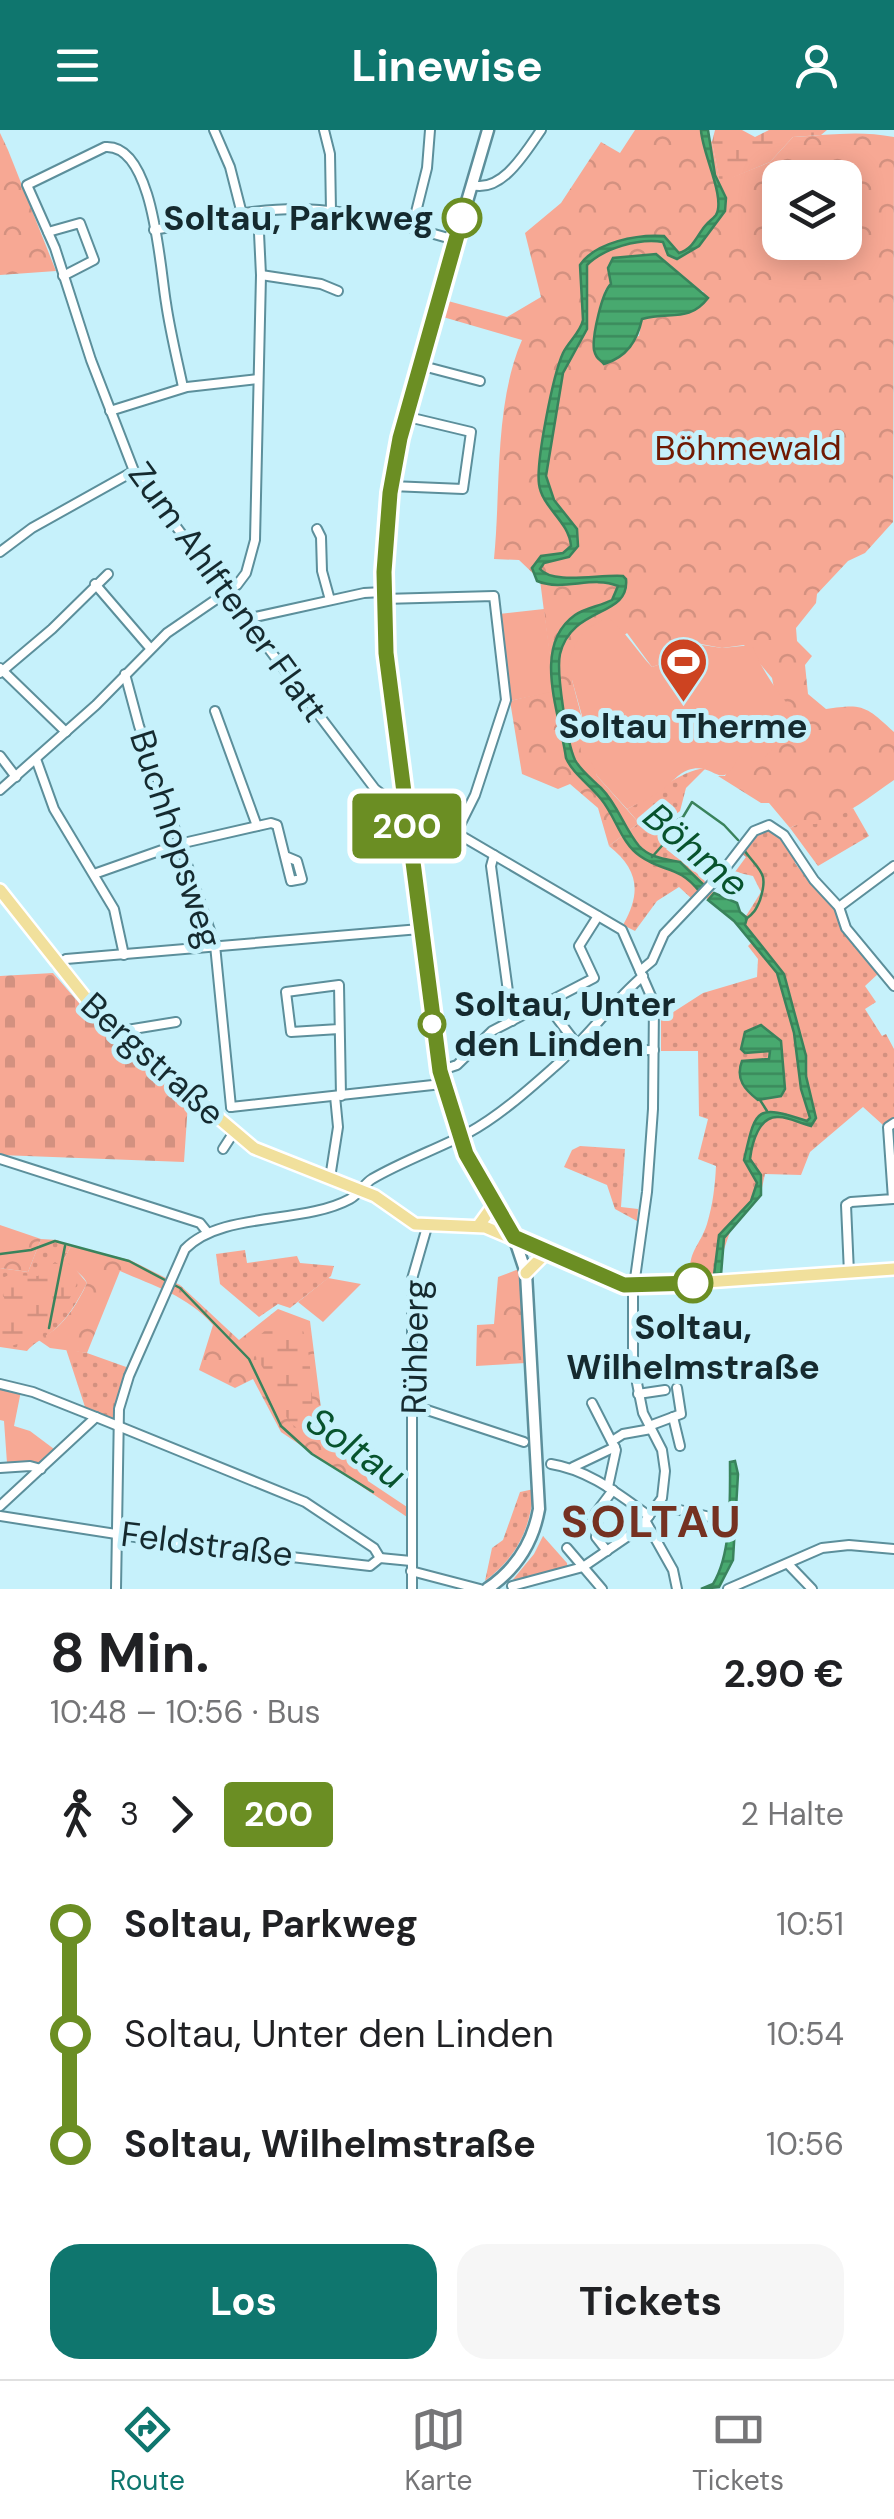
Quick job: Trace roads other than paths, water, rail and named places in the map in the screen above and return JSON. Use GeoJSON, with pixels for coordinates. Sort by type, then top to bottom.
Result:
{"type":"FeatureCollection","features":[{"type":"Feature","properties":{"kind":"main road"},"geometry":{"type":"LineString","coordinates":[[484,1589],[518,1561],[538,1515],[526,1272],[514,1237],[459,1137],[442,1084],[386,653],[384,596],[391,486],[404,416],[488,130]]}},
{"type":"Feature","properties":{"kind":"main road","name":"Bergstraße"},"geometry":{"type":"LineString","coordinates":[[0,890],[117,1034],[254,1148],[380,1198],[410,1222],[427,1226]]}},
{"type":"Feature","properties":{"kind":"main road"},"geometry":{"type":"LineString","coordinates":[[478,1226],[494,1202]]}},
{"type":"Feature","properties":{"kind":"main road"},"geometry":{"type":"LineString","coordinates":[[427,1226],[478,1226],[634,1287],[894,1269]]}},
{"type":"Feature","properties":{"kind":"main road"},"geometry":{"type":"LineString","coordinates":[[526,1272],[548,1251]]}},
{"type":"Feature","properties":{"kind":"street"},"geometry":{"type":"LineString","coordinates":[[214,130],[230,167],[242,214]]}},
{"type":"Feature","properties":{"kind":"street"},"geometry":{"type":"LineString","coordinates":[[324,130],[330,154],[331,211]]}},
{"type":"Feature","properties":{"kind":"street"},"geometry":{"type":"LineString","coordinates":[[412,228],[427,168],[430,130]]}},
{"type":"Feature","properties":{"kind":"street"},"geometry":{"type":"LineString","coordinates":[[472,185],[485,188],[497,183],[540,130]]}},
{"type":"Feature","properties":{"kind":"street","name":"Zum Ahlftener Flatt"},"geometry":{"type":"LineString","coordinates":[[154,230],[144,184],[128,156],[117,147],[102,148],[28,186],[134,471],[375,790],[419,811],[622,930],[643,976],[654,1003],[654,1050],[651,1145],[634,1287],[632,1363],[638,1394],[662,1450]]}},
{"type":"Feature","properties":{"kind":"street"},"geometry":{"type":"LineString","coordinates":[[183,388],[154,230],[242,214],[300,209],[331,211],[456,240]]}},
{"type":"Feature","properties":{"kind":"street"},"geometry":{"type":"LineString","coordinates":[[0,790],[66,732],[150,648],[227,592],[246,573],[255,540],[258,212]]}},
{"type":"Feature","properties":{"kind":"street"},"geometry":{"type":"LineString","coordinates":[[48,232],[80,222],[94,260],[64,276]]}},
{"type":"Feature","properties":{"kind":"street"},"geometry":{"type":"LineString","coordinates":[[260,275],[338,290]]}},
{"type":"Feature","properties":{"kind":"street"},"geometry":{"type":"LineString","coordinates":[[419,366],[480,381]]}},
{"type":"Feature","properties":{"kind":"street"},"geometry":{"type":"LineString","coordinates":[[110,411],[220,380],[258,379]]}},
{"type":"Feature","properties":{"kind":"street"},"geometry":{"type":"LineString","coordinates":[[391,486],[464,489],[471,432],[404,416]]}},
{"type":"Feature","properties":{"kind":"street"},"geometry":{"type":"LineString","coordinates":[[0,552],[32,528],[134,471]]}},
{"type":"Feature","properties":{"kind":"street"},"geometry":{"type":"LineString","coordinates":[[316,529],[321,537],[322,571],[330,600]]}},
{"type":"Feature","properties":{"kind":"street"},"geometry":{"type":"LineString","coordinates":[[66,732],[1,671],[85,599],[94,584],[108,574]]}},
{"type":"Feature","properties":{"kind":"street"},"geometry":{"type":"LineString","coordinates":[[94,584],[150,648]]}},
{"type":"Feature","properties":{"kind":"street"},"geometry":{"type":"LineString","coordinates":[[246,620],[330,600],[494,596],[506,700],[475,795],[456,833]]}},
{"type":"Feature","properties":{"kind":"street","name":"Buchhopsweg"},"geometry":{"type":"LineString","coordinates":[[124,674],[214,945],[231,1107]]}},
{"type":"Feature","properties":{"kind":"street"},"geometry":{"type":"LineString","coordinates":[[214,711],[257,826]]}},
{"type":"Feature","properties":{"kind":"street"},"geometry":{"type":"LineString","coordinates":[[0,756],[16,776]]}},
{"type":"Feature","properties":{"kind":"street"},"geometry":{"type":"LineString","coordinates":[[36,759],[54,809],[114,910],[124,955]]}},
{"type":"Feature","properties":{"kind":"street"},"geometry":{"type":"LineString","coordinates":[[94,874],[180,844],[271,823],[278,825],[285,856]]}},
{"type":"Feature","properties":{"kind":"street"},"geometry":{"type":"LineString","coordinates":[[116,1589],[117,1426],[123,1392],[184,1248],[208,1232],[301,1214],[350,1199],[368,1181],[489,1120],[577,1046],[643,976],[664,934],[705,892],[754,831],[768,826],[780,831],[811,876],[839,906],[846,928],[894,986]]}},
{"type":"Feature","properties":{"kind":"street"},"geometry":{"type":"LineString","coordinates":[[494,855],[491,866],[512,1021]]}},
{"type":"Feature","properties":{"kind":"street"},"geometry":{"type":"LineString","coordinates":[[839,906],[894,866]]}},
{"type":"Feature","properties":{"kind":"street"},"geometry":{"type":"LineString","coordinates":[[440,1071],[457,1065],[483,1037],[594,978],[579,946],[598,916]]}},
{"type":"Feature","properties":{"kind":"street"},"geometry":{"type":"LineString","coordinates":[[57,964],[214,945],[420,929]]}},
{"type":"Feature","properties":{"kind":"street"},"geometry":{"type":"LineString","coordinates":[[330,1178],[338,1127],[339,1029],[339,985],[286,992],[291,1032],[339,1029]]}},
{"type":"Feature","properties":{"kind":"street"},"geometry":{"type":"LineString","coordinates":[[546,1005],[582,1051],[654,1050]]}},
{"type":"Feature","properties":{"kind":"street"},"geometry":{"type":"LineString","coordinates":[[117,1034],[176,1022]]}},
{"type":"Feature","properties":{"kind":"street"},"geometry":{"type":"LineString","coordinates":[[218,1119],[231,1107],[442,1084]]}},
{"type":"Feature","properties":{"kind":"street"},"geometry":{"type":"LineString","coordinates":[[849,1272],[846,1205],[892,1198],[888,1127],[894,1122]]}},
{"type":"Feature","properties":{"kind":"street","name":"Bergstraße"},"geometry":{"type":"LineString","coordinates":[[223,1149],[234,1132]]}},
{"type":"Feature","properties":{"kind":"street"},"geometry":{"type":"LineString","coordinates":[[0,1159],[200,1223],[208,1232]]}},
{"type":"Feature","properties":{"kind":"street","name":"Rühberg"},"geometry":{"type":"LineString","coordinates":[[412,1589],[412,1279],[427,1226]]}},
{"type":"Feature","properties":{"kind":"street"},"geometry":{"type":"LineString","coordinates":[[594,1368],[632,1363]]}},
{"type":"Feature","properties":{"kind":"street"},"geometry":{"type":"LineString","coordinates":[[0,1384],[33,1392],[305,1502],[374,1548],[380,1558]]}},
{"type":"Feature","properties":{"kind":"street"},"geometry":{"type":"LineString","coordinates":[[512,1586],[583,1567],[648,1519],[664,1488],[662,1450],[681,1446],[678,1388]]}},
{"type":"Feature","properties":{"kind":"street"},"geometry":{"type":"LineString","coordinates":[[638,1394],[665,1390]]}},
{"type":"Feature","properties":{"kind":"street"},"geometry":{"type":"LineString","coordinates":[[592,1403],[613,1444],[611,1488],[592,1518],[598,1525],[596,1537],[608,1552]]}},
{"type":"Feature","properties":{"kind":"street"},"geometry":{"type":"LineString","coordinates":[[413,1409],[427,1410],[524,1442]]}},
{"type":"Feature","properties":{"kind":"street"},"geometry":{"type":"LineString","coordinates":[[573,1467],[623,1434],[677,1416]]}},
{"type":"Feature","properties":{"kind":"street"},"geometry":{"type":"LineString","coordinates":[[0,1506],[96,1417]]}},
{"type":"Feature","properties":{"kind":"street"},"geometry":{"type":"LineString","coordinates":[[550,1464],[573,1467],[611,1488],[648,1519],[673,1570],[677,1589]]}},
{"type":"Feature","properties":{"kind":"street"},"geometry":{"type":"LineString","coordinates":[[0,1468],[41,1469]]}},
{"type":"Feature","properties":{"kind":"street"},"geometry":{"type":"LineString","coordinates":[[658,1506],[710,1517]]}},
{"type":"Feature","properties":{"kind":"street","name":"Feldstraße"},"geometry":{"type":"LineString","coordinates":[[0,1516],[187,1545],[370,1566],[380,1558],[484,1589]]}},
{"type":"Feature","properties":{"kind":"street"},"geometry":{"type":"LineString","coordinates":[[728,1589],[809,1552],[832,1546],[894,1549]]}},
{"type":"Feature","properties":{"kind":"street"},"geometry":{"type":"LineString","coordinates":[[567,1548],[602,1589]]}},
{"type":"Feature","properties":{"kind":"street"},"geometry":{"type":"LineString","coordinates":[[788,1564],[812,1589]]}},
{"type":"Feature","properties":{"kind":"waterway","name":"Böhme"},"geometry":{"type":"LineString","coordinates":[[652,857],[667,840],[673,822],[683,817],[692,802],[738,840]]}},
{"type":"Feature","properties":{"kind":"waterway","name":"Böhme"},"geometry":{"type":"LineString","coordinates":[[744,850],[764,883],[760,900],[746,919]]}},
{"type":"Feature","properties":{"kind":"waterway"},"geometry":{"type":"LineString","coordinates":[[760,1100],[767,1111]]}},
{"type":"Feature","properties":{"kind":"waterway","name":"Soltau"},"geometry":{"type":"LineString","coordinates":[[0,1254],[31,1250],[55,1241],[129,1261],[180,1288],[249,1359],[281,1426],[312,1454],[373,1492]]}},
{"type":"Feature","properties":{"kind":"waterway"},"geometry":{"type":"LineString","coordinates":[[49,1328],[65,1246]]}},
{"type":"Feature","properties":{"kind":"place","name":"Soltau, Parkweg"},"geometry":{"type":"Point","coordinates":[462,218]}},
{"type":"Feature","properties":{"kind":"place","name":"Soltau Therme"},"geometry":{"type":"Point","coordinates":[683,704]}},
{"type":"Feature","properties":{"kind":"place","name":"Soltau, Unter den Linden"},"geometry":{"type":"Point","coordinates":[432,1024]}},
{"type":"Feature","properties":{"kind":"place","name":"Soltau, Wilhelmstraße"},"geometry":{"type":"Point","coordinates":[693,1283]}},
{"type":"Feature","properties":{"kind":"district","name":"SOLTAU"},"geometry":{"type":"Point","coordinates":[652,1521]}},
{"type":"Feature","properties":{"kind":"park label","name":"Böhmewald"},"geometry":{"type":"Point","coordinates":[748,448]}}]}
